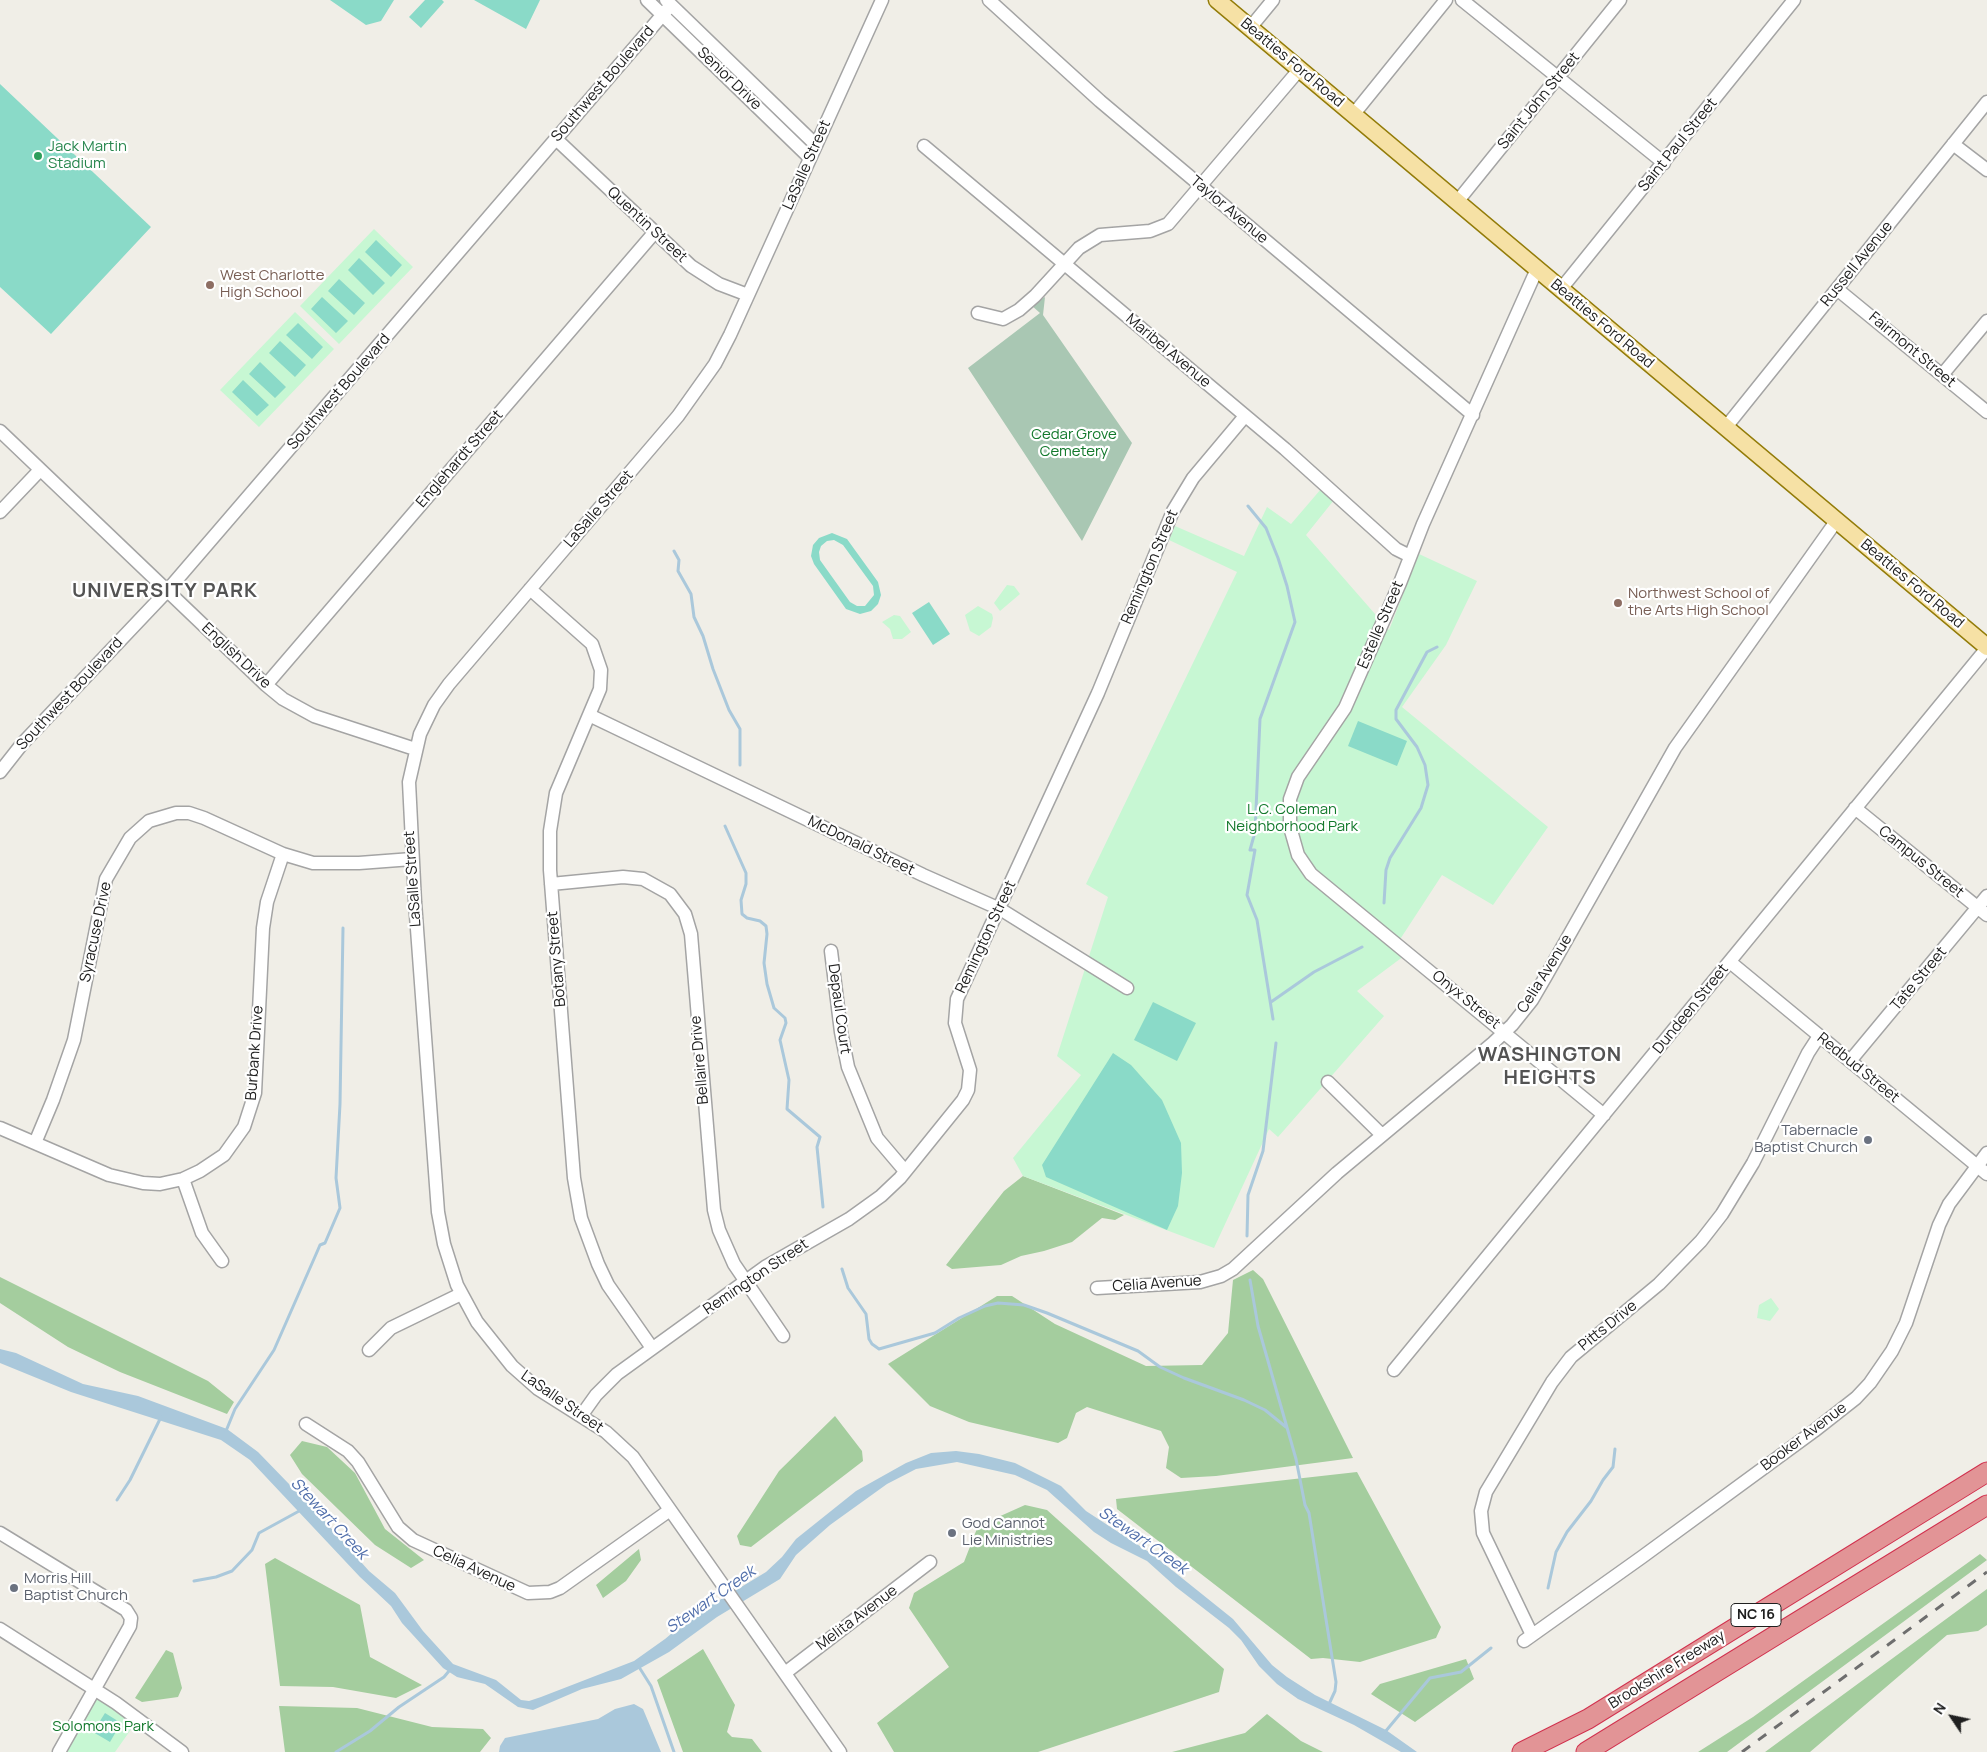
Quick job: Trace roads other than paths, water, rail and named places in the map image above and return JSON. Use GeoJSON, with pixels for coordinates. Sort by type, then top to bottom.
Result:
{"type":"FeatureCollection","features":[{"type":"Feature","properties":{"kind":"highway","name":"Brookshire Freeway"},"geometry":{"type":"LineString","coordinates":[[1522,1752],[1588,1719],[1987,1472]]}},
{"type":"Feature","properties":{"kind":"highway","name":"Brookshire Freeway"},"geometry":{"type":"LineString","coordinates":[[1586,1752],[1987,1505]]}},
{"type":"Feature","properties":{"kind":"main road","name":"Beatties Ford Road"},"geometry":{"type":"LineString","coordinates":[[1217,0],[1987,648]]}},
{"type":"Feature","properties":{"kind":"street","name":"Senior Drive"},"geometry":{"type":"LineString","coordinates":[[647,0],[666,7],[816,145]]}},
{"type":"Feature","properties":{"kind":"street","name":"LaSalle Street"},"geometry":{"type":"LineString","coordinates":[[840,1752],[670,1510],[620,1444],[538,1388],[512,1366],[485,1334],[461,1294],[448,1260],[438,1212],[412,859],[409,782],[416,748],[424,724],[449,684],[690,401],[715,364],[882,0]]}},
{"type":"Feature","properties":{"kind":"street","name":"Taylor Avenue"},"geometry":{"type":"LineString","coordinates":[[990,0],[1100,101],[1472,415]]}},
{"type":"Feature","properties":{"kind":"street"},"geometry":{"type":"LineString","coordinates":[[1250,28],[1273,0]]}},
{"type":"Feature","properties":{"kind":"street"},"geometry":{"type":"LineString","coordinates":[[1353,115],[1446,0]]}},
{"type":"Feature","properties":{"kind":"street"},"geometry":{"type":"LineString","coordinates":[[1462,0],[1664,163]]}},
{"type":"Feature","properties":{"kind":"street","name":"Saint John Street"},"geometry":{"type":"LineString","coordinates":[[1457,202],[1620,0]]}},
{"type":"Feature","properties":{"kind":"street","name":"Saint Paul Street"},"geometry":{"type":"LineString","coordinates":[[1561,289],[1664,163],[1787,2]]}},
{"type":"Feature","properties":{"kind":"street","name":"Senior Drive"},"geometry":{"type":"LineString","coordinates":[[666,7],[810,158]]}},
{"type":"Feature","properties":{"kind":"street","name":"Southwest Boulevard"},"geometry":{"type":"LineString","coordinates":[[0,772],[22,744],[167,591],[556,139],[666,7]]}},
{"type":"Feature","properties":{"kind":"street"},"geometry":{"type":"LineString","coordinates":[[978,313],[999,319],[1008,316],[1036,296],[1079,248],[1100,235],[1150,231],[1168,224],[1299,70]]}},
{"type":"Feature","properties":{"kind":"street","name":"Russell Avenue"},"geometry":{"type":"LineString","coordinates":[[1726,427],[1987,102]]}},
{"type":"Feature","properties":{"kind":"street","name":"Quentin Street"},"geometry":{"type":"LineString","coordinates":[[556,139],[654,233],[700,273],[719,284],[748,295]]}},
{"type":"Feature","properties":{"kind":"street"},"geometry":{"type":"LineString","coordinates":[[1953,144],[1987,170]]}},
{"type":"Feature","properties":{"kind":"street","name":"Maribel Avenue"},"geometry":{"type":"LineString","coordinates":[[924,146],[1245,416],[1345,502],[1396,549],[1410,556]]}},
{"type":"Feature","properties":{"kind":"street","name":"Englehardt Street"},"geometry":{"type":"LineString","coordinates":[[266,685],[654,233]]}},
{"type":"Feature","properties":{"kind":"street","name":"Estelle Street"},"geometry":{"type":"LineString","coordinates":[[1397,944],[1311,874],[1294,844],[1289,814],[1290,799],[1298,777],[1345,708],[1537,269]]}},
{"type":"Feature","properties":{"kind":"street","name":"Fairmont Street"},"geometry":{"type":"LineString","coordinates":[[1837,289],[1987,412]]}},
{"type":"Feature","properties":{"kind":"street"},"geometry":{"type":"LineString","coordinates":[[1942,375],[1987,321]]}},
{"type":"Feature","properties":{"kind":"street","name":"Remington Street"},"geometry":{"type":"LineString","coordinates":[[581,1416],[610,1381],[652,1348],[745,1281],[796,1248],[862,1210],[881,1196],[905,1172],[963,1100],[968,1090],[970,1070],[955,1023],[955,1005],[1098,693],[1173,511],[1193,478],[1245,416]]}},
{"type":"Feature","properties":{"kind":"street","name":"English Drive"},"geometry":{"type":"LineString","coordinates":[[0,431],[266,685],[284,699],[314,716],[416,748]]}},
{"type":"Feature","properties":{"kind":"street"},"geometry":{"type":"LineString","coordinates":[[0,512],[40,470]]}},
{"type":"Feature","properties":{"kind":"street","name":"Celia Avenue"},"geometry":{"type":"LineString","coordinates":[[1097,1288],[1200,1282],[1221,1276],[1242,1261],[1318,1190],[1505,1031],[1539,988],[1675,748],[1836,520]]}},
{"type":"Feature","properties":{"kind":"street","name":"Botany Street"},"geometry":{"type":"LineString","coordinates":[[530,589],[584,635],[597,654],[602,670],[601,683],[589,716],[556,793],[549,838],[551,884],[574,1178],[581,1218],[608,1285],[652,1348]]}},
{"type":"Feature","properties":{"kind":"street","name":"Dundeen Street"},"geometry":{"type":"LineString","coordinates":[[1394,1370],[1987,648]]}},
{"type":"Feature","properties":{"kind":"street","name":"McDonald Street"},"geometry":{"type":"LineString","coordinates":[[589,716],[923,875],[1000,909],[1127,988]]}},
{"type":"Feature","properties":{"kind":"street","name":"Campus Street"},"geometry":{"type":"LineString","coordinates":[[1855,808],[1982,911]]}},
{"type":"Feature","properties":{"kind":"street","name":"Syracuse Drive"},"geometry":{"type":"LineString","coordinates":[[35,1143],[53,1100],[74,1040],[106,879],[130,838],[149,821],[182,812],[204,818],[283,854],[328,864],[412,859]]}},
{"type":"Feature","properties":{"kind":"street","name":"Burbank Drive"},"geometry":{"type":"LineString","coordinates":[[0,1128],[126,1180],[160,1184],[183,1179],[200,1172],[224,1155],[244,1128],[250,1113],[256,1083],[263,928],[272,885],[283,854]]}},
{"type":"Feature","properties":{"kind":"street","name":"Bellaire Drive"},"geometry":{"type":"LineString","coordinates":[[551,884],[623,877],[643,879],[670,894],[685,914],[691,934],[714,1210],[726,1248],[745,1281],[783,1336]]}},
{"type":"Feature","properties":{"kind":"street","name":"Tate Street"},"geometry":{"type":"LineString","coordinates":[[1850,1061],[1982,911],[1987,896]]}},
{"type":"Feature","properties":{"kind":"street","name":"Onyx Street"},"geometry":{"type":"LineString","coordinates":[[1397,944],[1505,1031],[1604,1115]]}},
{"type":"Feature","properties":{"kind":"street","name":"Depaul Court"},"geometry":{"type":"LineString","coordinates":[[831,951],[841,1032],[848,1067],[877,1138],[905,1172]]}},
{"type":"Feature","properties":{"kind":"street","name":"Redbud Street"},"geometry":{"type":"LineString","coordinates":[[1730,962],[1987,1174]]}},
{"type":"Feature","properties":{"kind":"street","name":"Pitts Drive"},"geometry":{"type":"LineString","coordinates":[[1528,1638],[1483,1533],[1480,1511],[1486,1492],[1552,1382],[1571,1357],[1659,1284],[1701,1241],[1722,1214],[1753,1163],[1808,1053],[1819,1036]]}},
{"type":"Feature","properties":{"kind":"street"},"geometry":{"type":"LineString","coordinates":[[1328,1082],[1382,1135]]}},
{"type":"Feature","properties":{"kind":"street","name":"Booker Avenue"},"geometry":{"type":"LineString","coordinates":[[1528,1638],[1814,1431],[1856,1398],[1870,1383],[1892,1351],[1909,1316],[1937,1230],[1949,1204],[1987,1153]]}},
{"type":"Feature","properties":{"kind":"street"},"geometry":{"type":"LineString","coordinates":[[183,1179],[202,1233],[222,1261]]}},
{"type":"Feature","properties":{"kind":"street"},"geometry":{"type":"LineString","coordinates":[[369,1350],[392,1328],[461,1294]]}},
{"type":"Feature","properties":{"kind":"street","name":"Celia Avenue"},"geometry":{"type":"LineString","coordinates":[[306,1424],[348,1451],[358,1462],[398,1527],[413,1540],[528,1593],[550,1592],[560,1588],[670,1510]]}},
{"type":"Feature","properties":{"kind":"street"},"geometry":{"type":"LineString","coordinates":[[0,1533],[126,1610],[131,1618],[130,1626],[59,1752]]}},
{"type":"Feature","properties":{"kind":"street","name":"Melita Avenue"},"geometry":{"type":"LineString","coordinates":[[785,1673],[930,1562]]}},
{"type":"Feature","properties":{"kind":"street"},"geometry":{"type":"LineString","coordinates":[[0,1629],[95,1689],[182,1752]]}},
{"type":"Feature","properties":{"kind":"waterway"},"geometry":{"type":"LineString","coordinates":[[1248,506],[1266,528],[1287,586],[1295,622],[1260,719],[1255,832],[1250,850],[1255,850],[1247,895],[1257,920],[1273,1019]]}},
{"type":"Feature","properties":{"kind":"waterway"},"geometry":{"type":"LineString","coordinates":[[674,551],[679,560],[678,571],[691,594],[694,617],[703,636],[713,669],[729,710],[740,729],[740,765]]}},
{"type":"Feature","properties":{"kind":"waterway"},"geometry":{"type":"LineString","coordinates":[[1384,903],[1386,870],[1390,858],[1421,808],[1428,785],[1425,765],[1417,747],[1396,719],[1396,710],[1427,652],[1437,647]]}},
{"type":"Feature","properties":{"kind":"waterway"},"geometry":{"type":"LineString","coordinates":[[725,826],[746,873],[746,884],[741,900],[742,914],[747,918],[760,921],[766,926],[764,963],[767,984],[774,1008],[785,1018],[786,1023],[780,1040],[789,1080],[787,1109],[820,1137],[817,1147],[823,1207]]}},
{"type":"Feature","properties":{"kind":"waterway"},"geometry":{"type":"LineString","coordinates":[[226,1431],[235,1409],[274,1350],[320,1245],[325,1243],[340,1208],[336,1178],[340,1104],[343,928]]}},
{"type":"Feature","properties":{"kind":"waterway"},"geometry":{"type":"LineString","coordinates":[[1271,1002],[1314,972],[1362,947]]}},
{"type":"Feature","properties":{"kind":"waterway"},"geometry":{"type":"LineString","coordinates":[[1247,1236],[1248,1195],[1263,1151],[1276,1043]]}},
{"type":"Feature","properties":{"kind":"waterway"},"geometry":{"type":"LineString","coordinates":[[842,1269],[848,1288],[866,1314],[869,1339],[879,1349],[935,1333],[959,1318],[985,1306],[998,1303],[1024,1305],[1138,1351],[1160,1367],[1184,1378],[1244,1400],[1265,1410],[1286,1427]]}},
{"type":"Feature","properties":{"kind":"waterway"},"geometry":{"type":"LineString","coordinates":[[1250,1280],[1258,1326],[1296,1459],[1305,1505],[1309,1513],[1336,1682],[1335,1691],[1329,1704]]}},
{"type":"Feature","properties":{"kind":"waterway"},"geometry":{"type":"LineString","coordinates":[[117,1500],[130,1480],[161,1417]]}},
{"type":"Feature","properties":{"kind":"waterway"},"geometry":{"type":"LineString","coordinates":[[1548,1588],[1556,1552],[1567,1532],[1591,1501],[1613,1467],[1615,1449]]}},
{"type":"Feature","properties":{"kind":"waterway","name":"Stewart Creek"},"geometry":{"type":"LineString","coordinates":[[194,1581],[216,1577],[232,1571],[252,1550],[259,1533],[301,1510]]}},
{"type":"Feature","properties":{"kind":"waterway"},"geometry":{"type":"LineString","coordinates":[[1385,1732],[1430,1678],[1461,1672],[1491,1648]]}},
{"type":"Feature","properties":{"kind":"waterway"},"geometry":{"type":"LineString","coordinates":[[639,1667],[651,1686],[674,1752]]}},
{"type":"Feature","properties":{"kind":"waterway"},"geometry":{"type":"LineString","coordinates":[[336,1752],[370,1731],[399,1707],[444,1677],[449,1671]]}},
{"type":"Feature","properties":{"kind":"railway"},"geometry":{"type":"LineString","coordinates":[[1742,1752],[1987,1572]]}},
{"type":"Feature","properties":{"kind":"place","name":"Jack Martin Stadium"},"geometry":{"type":"Point","coordinates":[38,156]}},
{"type":"Feature","properties":{"kind":"place","name":"West Charlotte High School"},"geometry":{"type":"Point","coordinates":[210,285]}},
{"type":"Feature","properties":{"kind":"place","name":"Northwest School of the Arts High School"},"geometry":{"type":"Point","coordinates":[1618,603]}},
{"type":"Feature","properties":{"kind":"place","name":"Tabernacle Baptist Church"},"geometry":{"type":"Point","coordinates":[1868,1140]}},
{"type":"Feature","properties":{"kind":"place","name":"God Cannot Lie Ministries"},"geometry":{"type":"Point","coordinates":[952,1533]}},
{"type":"Feature","properties":{"kind":"place","name":"Morris Hill Baptist Church"},"geometry":{"type":"Point","coordinates":[14,1588]}},
{"type":"Feature","properties":{"kind":"district","name":"UNIVERSITY PARK"},"geometry":{"type":"Point","coordinates":[165,591]}},
{"type":"Feature","properties":{"kind":"district","name":"WASHINGTON HEIGHTS"},"geometry":{"type":"Point","coordinates":[1550,1066]}},
{"type":"Feature","properties":{"kind":"park label","name":"Cedar Grove Cemetery"},"geometry":{"type":"Point","coordinates":[1074,444]}},
{"type":"Feature","properties":{"kind":"park label","name":"L.C. Coleman Neighborhood Park"},"geometry":{"type":"Point","coordinates":[1292,818]}},
{"type":"Feature","properties":{"kind":"park label","name":"Solomons Park"},"geometry":{"type":"Point","coordinates":[103,1727]}}]}
